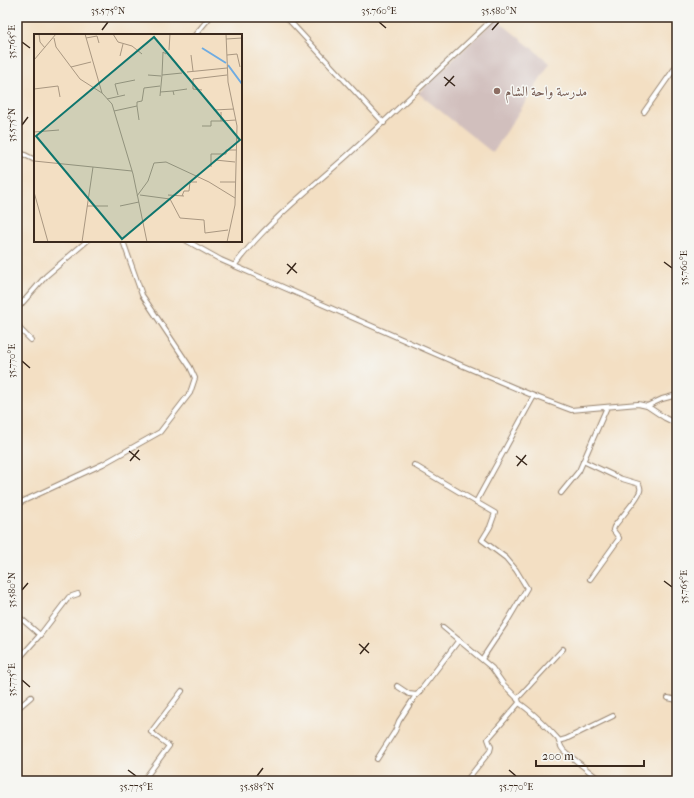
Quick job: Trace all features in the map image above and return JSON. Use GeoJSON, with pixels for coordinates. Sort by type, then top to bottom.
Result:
{"type":"FeatureCollection","features":[{"type":"Feature","properties":{"kind":"street"},"geometry":{"type":"LineString","coordinates":[[196,34],[210,17]]}},
{"type":"Feature","properties":{"kind":"street"},"geometry":{"type":"LineString","coordinates":[[286,17],[384,122]]}},
{"type":"Feature","properties":{"kind":"street"},"geometry":{"type":"LineString","coordinates":[[234,266],[244,252],[280,216],[384,122],[495,17]]}},
{"type":"Feature","properties":{"kind":"street"},"geometry":{"type":"LineString","coordinates":[[644,112],[677,65]]}},
{"type":"Feature","properties":{"kind":"street"},"geometry":{"type":"LineString","coordinates":[[17,151],[34,160]]}},
{"type":"Feature","properties":{"kind":"street"},"geometry":{"type":"LineString","coordinates":[[17,308],[46,276],[85,242]]}},
{"type":"Feature","properties":{"kind":"street"},"geometry":{"type":"LineString","coordinates":[[17,504],[103,464],[160,432],[190,393],[195,378],[190,367],[142,295],[123,242]]}},
{"type":"Feature","properties":{"kind":"street"},"geometry":{"type":"LineString","coordinates":[[189,242],[234,266],[534,396],[571,410],[638,404],[647,406],[677,424]]}},
{"type":"Feature","properties":{"kind":"street"},"geometry":{"type":"LineString","coordinates":[[18,326],[32,340]]}},
{"type":"Feature","properties":{"kind":"street"},"geometry":{"type":"LineString","coordinates":[[647,406],[662,399],[677,395]]}},
{"type":"Feature","properties":{"kind":"street"},"geometry":{"type":"LineString","coordinates":[[476,502],[534,396]]}},
{"type":"Feature","properties":{"kind":"street"},"geometry":{"type":"LineString","coordinates":[[561,493],[576,475],[607,407]]}},
{"type":"Feature","properties":{"kind":"street"},"geometry":{"type":"LineString","coordinates":[[583,461],[619,478],[640,484],[640,491],[637,496],[614,527],[614,530],[619,538],[618,540],[590,579]]}},
{"type":"Feature","properties":{"kind":"street"},"geometry":{"type":"LineString","coordinates":[[414,465],[495,513],[490,527],[482,540],[506,558],[516,570],[527,588],[482,659]]}},
{"type":"Feature","properties":{"kind":"street"},"geometry":{"type":"LineString","coordinates":[[17,661],[40,635],[69,597],[78,594]]}},
{"type":"Feature","properties":{"kind":"street"},"geometry":{"type":"LineString","coordinates":[[17,615],[40,635]]}},
{"type":"Feature","properties":{"kind":"street"},"geometry":{"type":"LineString","coordinates":[[443,627],[492,668],[504,685],[520,703],[532,713],[559,741],[561,748],[601,781]]}},
{"type":"Feature","properties":{"kind":"street"},"geometry":{"type":"LineString","coordinates":[[377,759],[395,731],[399,721],[416,696],[459,640]]}},
{"type":"Feature","properties":{"kind":"street"},"geometry":{"type":"LineString","coordinates":[[517,698],[563,649]]}},
{"type":"Feature","properties":{"kind":"street"},"geometry":{"type":"LineString","coordinates":[[397,686],[409,694],[416,696]]}},
{"type":"Feature","properties":{"kind":"street"},"geometry":{"type":"LineString","coordinates":[[142,781],[169,746],[151,732],[182,692]]}},
{"type":"Feature","properties":{"kind":"street"},"geometry":{"type":"LineString","coordinates":[[17,709],[31,697]]}},
{"type":"Feature","properties":{"kind":"street"},"geometry":{"type":"LineString","coordinates":[[668,698],[677,700]]}},
{"type":"Feature","properties":{"kind":"street"},"geometry":{"type":"LineString","coordinates":[[466,781],[490,751],[491,748],[488,739],[520,703]]}},
{"type":"Feature","properties":{"kind":"street"},"geometry":{"type":"LineString","coordinates":[[559,741],[613,716]]}},
{"type":"Feature","properties":{"kind":"shaded area"},"geometry":{"type":"Polygon","coordinates":[[[496,19],[550,63],[493,153],[418,93],[496,19]]]}},
{"type":"Feature","properties":{"kind":"place","name":"مدرسة واحة الشام"},"geometry":{"type":"Point","coordinates":[497,91]}}]}
